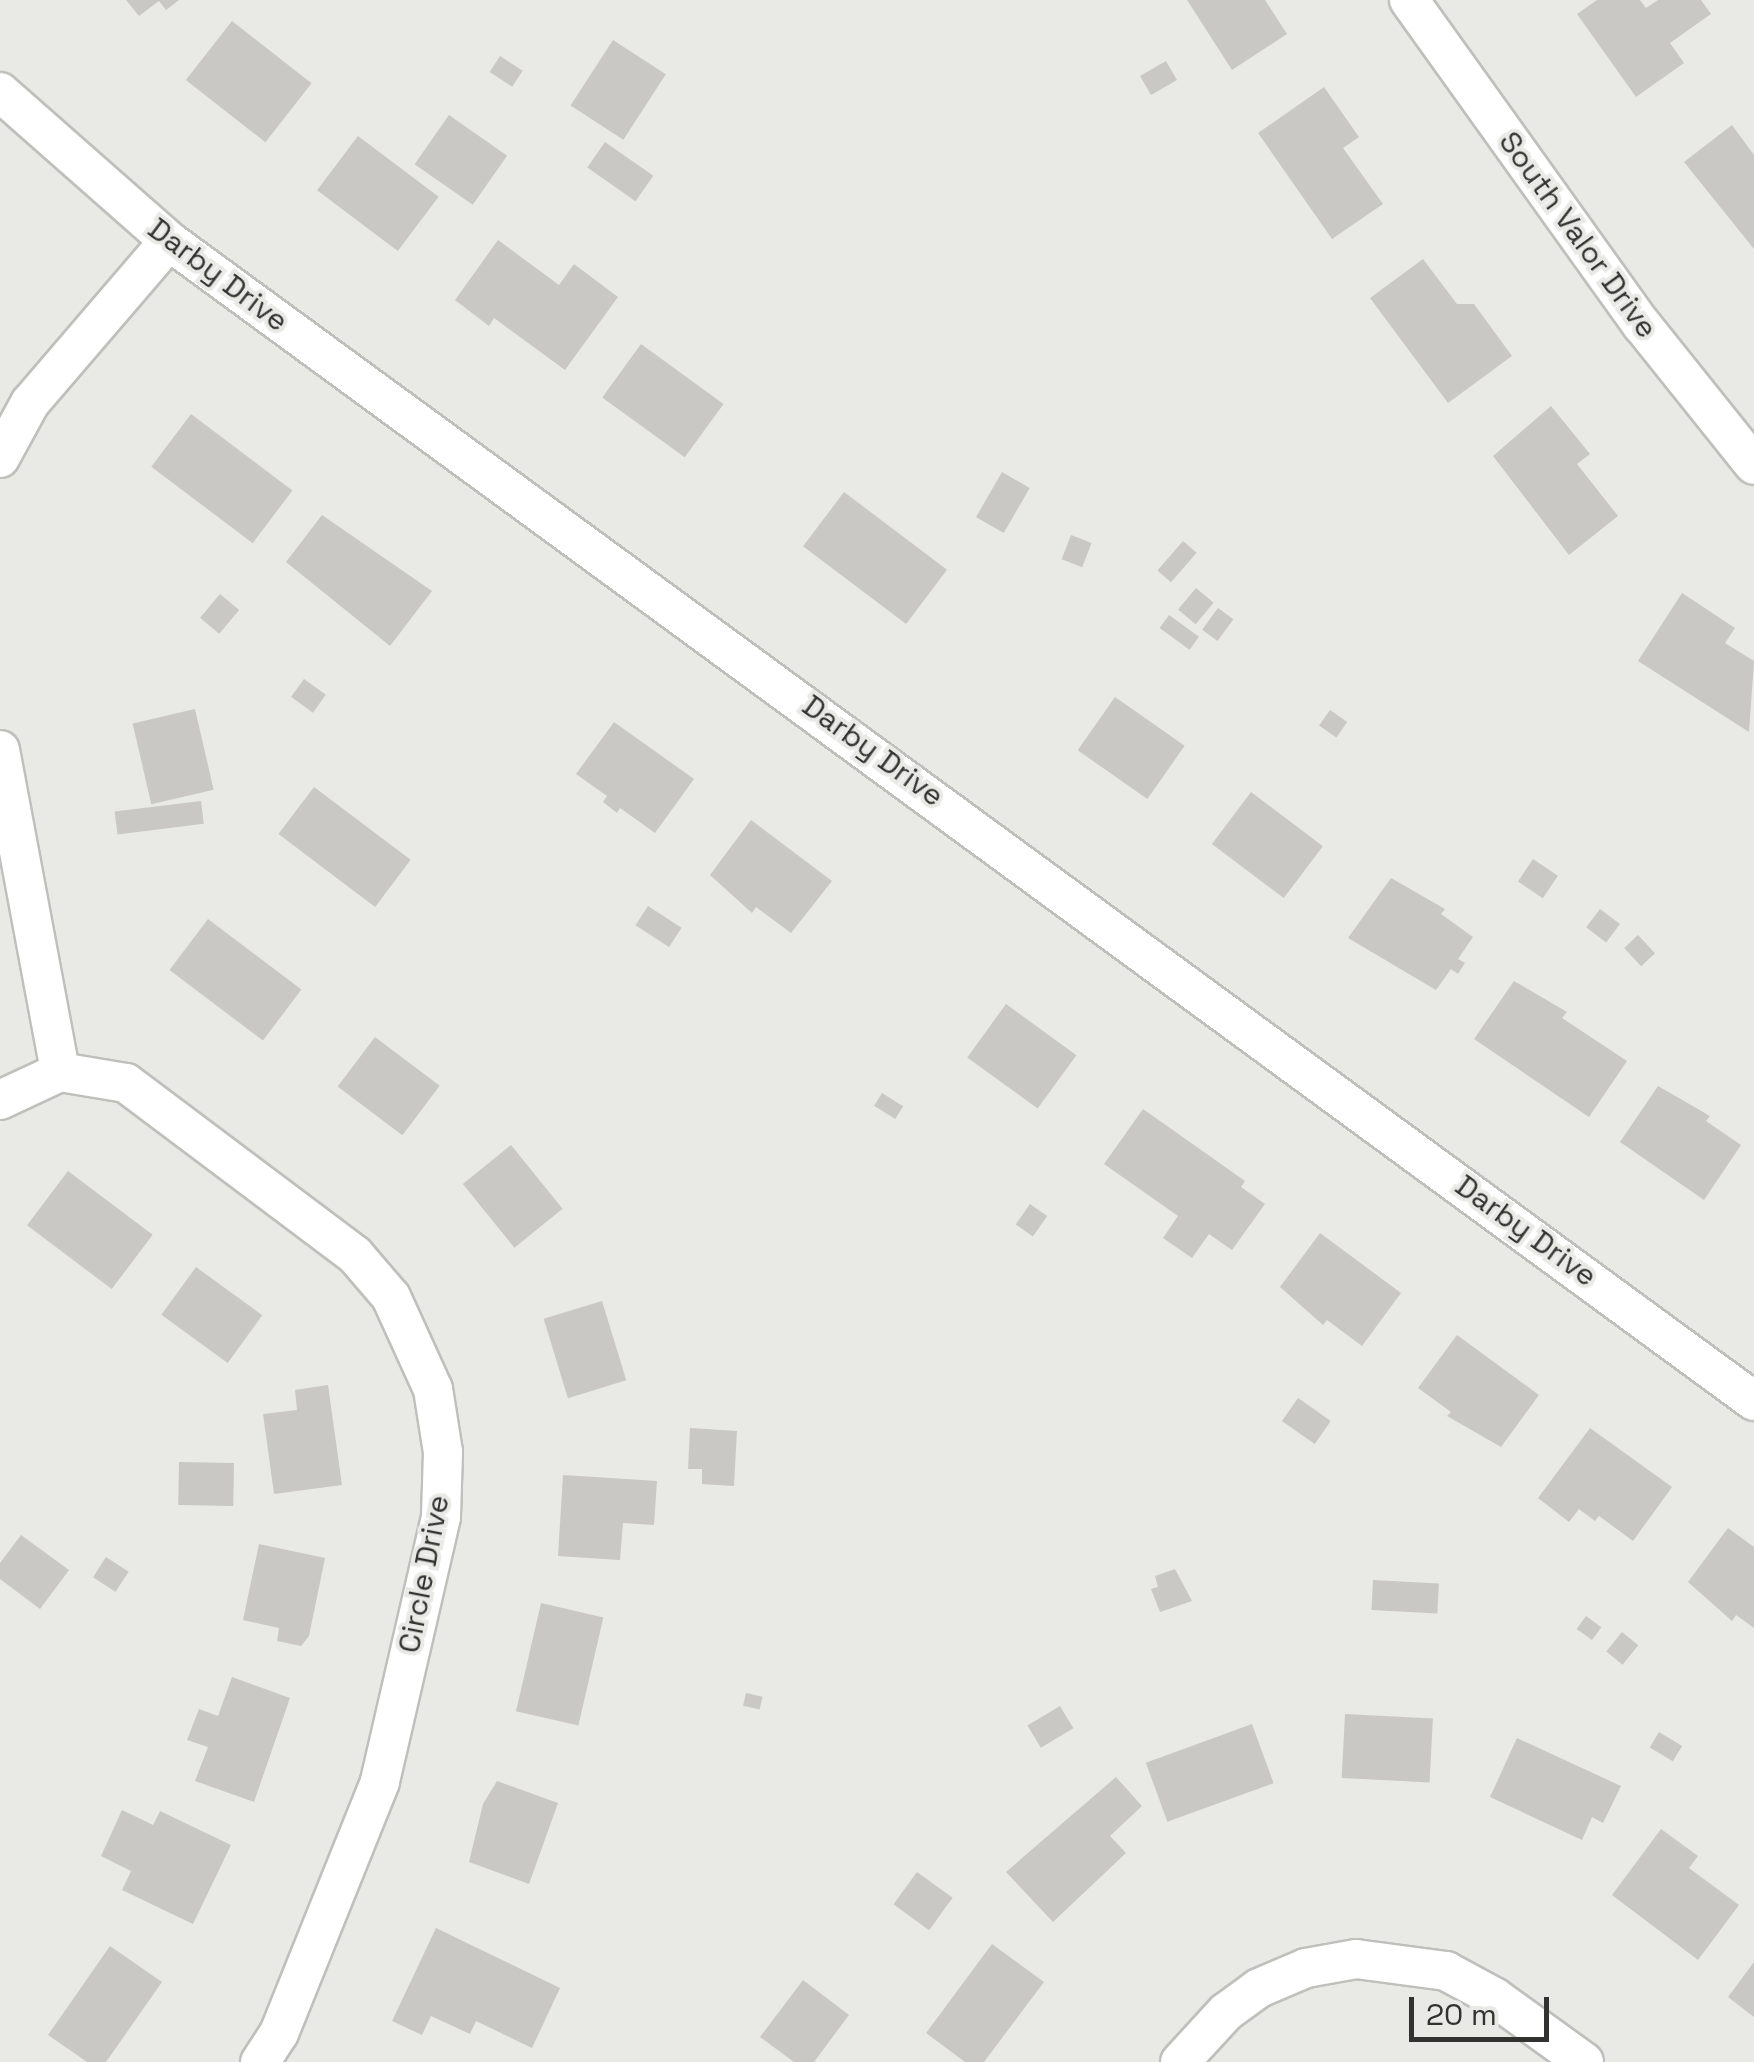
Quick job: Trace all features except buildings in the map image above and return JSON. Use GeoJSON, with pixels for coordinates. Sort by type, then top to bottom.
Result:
{"type":"FeatureCollection","features":[{"type":"Feature","properties":{"kind":"street","name":"South Valor Drive"},"geometry":{"type":"LineString","coordinates":[[1409,0],[1642,325],[1754,466]]}},
{"type":"Feature","properties":{"kind":"street","name":"Darby Drive"},"geometry":{"type":"LineString","coordinates":[[0,92],[169,242],[1754,1400]]}},
{"type":"Feature","properties":{"kind":"street"},"geometry":{"type":"LineString","coordinates":[[0,458],[30,403],[169,242]]}},
{"type":"Feature","properties":{"kind":"street"},"geometry":{"type":"LineString","coordinates":[[0,750],[60,1072],[0,1100]]}},
{"type":"Feature","properties":{"kind":"street","name":"Circle Drive"},"geometry":{"type":"LineString","coordinates":[[60,1072],[126,1083],[355,1255],[391,1296],[432,1389],[443,1452],[441,1517],[380,1782],[275,2057]]}},
{"type":"Feature","properties":{"kind":"street"},"geometry":{"type":"LineString","coordinates":[[1180,2062],[1226,2012],[1259,1988],[1306,1968],[1356,1959],[1446,1972],[1494,1996],[1584,2062]]}}]}
